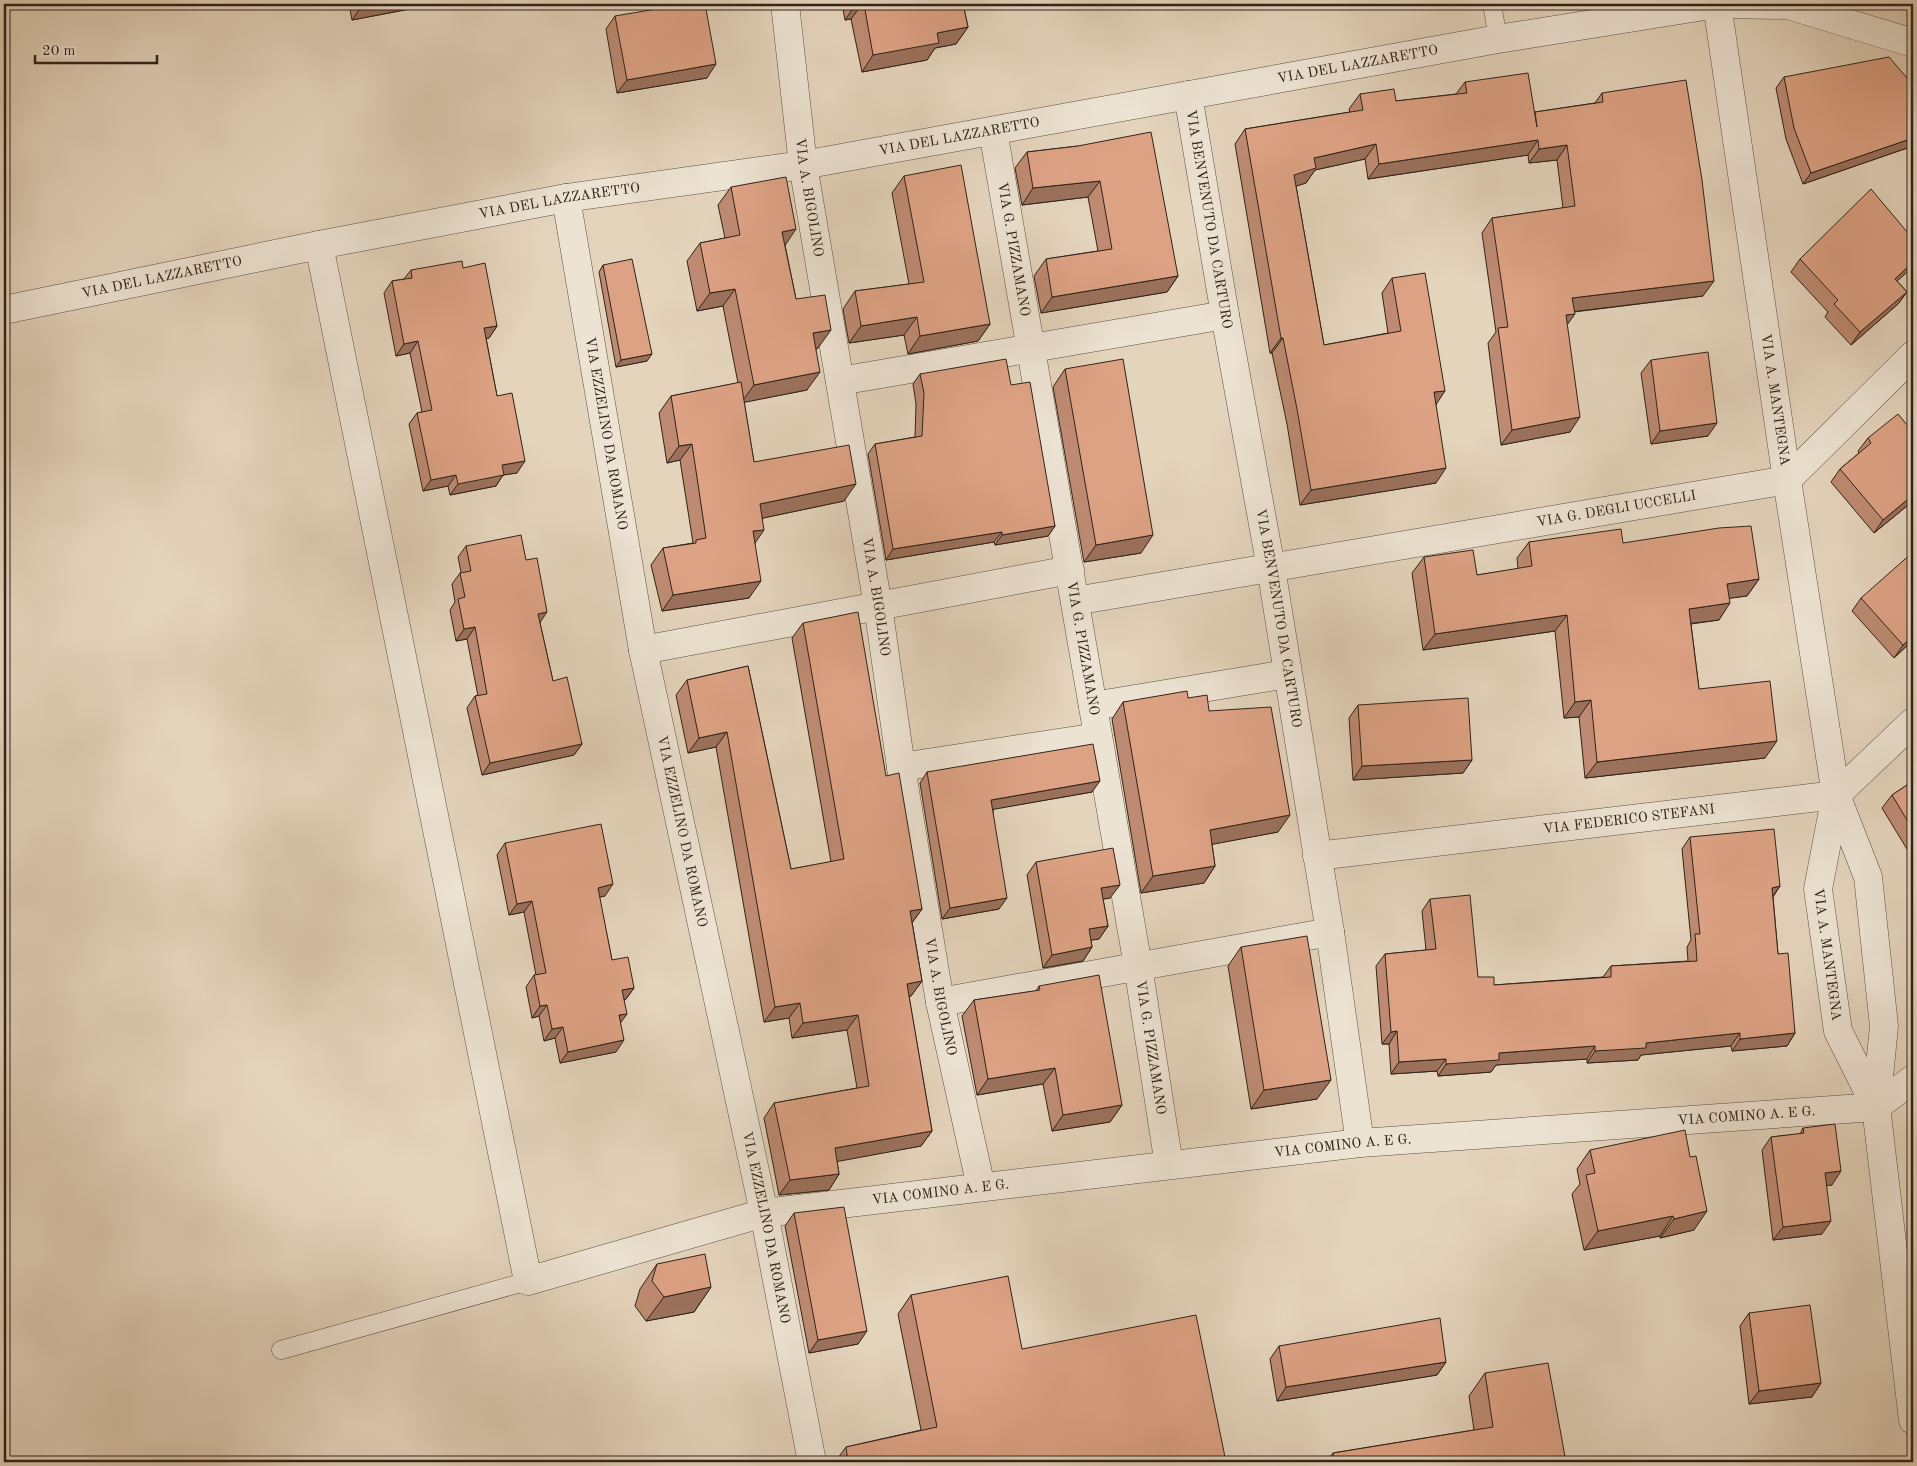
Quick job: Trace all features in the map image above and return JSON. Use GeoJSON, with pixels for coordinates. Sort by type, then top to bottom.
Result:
{"type":"FeatureCollection","features":[{"type":"Feature","properties":{"kind":"street","name":"VIA A. BIGOLINO"},"geometry":{"type":"LineString","coordinates":[[785,4],[802,165],[878,606],[901,767],[940,1002],[981,1187]]}},
{"type":"Feature","properties":{"kind":"street","name":"VIA DEL LAZZARETTO"},"geometry":{"type":"LineString","coordinates":[[4,310],[319,245],[566,198],[802,165],[1498,39],[1717,4],[1788,5],[1913,43]]}},
{"type":"Feature","properties":{"kind":"street","name":"VIA A. MANTEGNA"},"geometry":{"type":"LineString","coordinates":[[1717,4],[1787,480],[1836,795],[1868,878],[1884,1026],[1876,1107],[1913,1420]]}},
{"type":"Feature","properties":{"kind":"street","name":"VIA BENVENUTO DA CARTURO"},"geometry":{"type":"LineString","coordinates":[[1188,95],[1225,315],[1271,568],[1330,932],[1360,1144]]}},
{"type":"Feature","properties":{"kind":"street","name":"VIA G. PIZZAMANO"},"geometry":{"type":"LineString","coordinates":[[994,131],[1138,966],[1170,1165]]}},
{"type":"Feature","properties":{"kind":"street","name":"VIA EZZELINO DA ROMANO"},"geometry":{"type":"LineString","coordinates":[[566,198],[643,650],[764,1213],[812,1462]]}},
{"type":"Feature","properties":{"kind":"street"},"geometry":{"type":"LineString","coordinates":[[319,245],[528,1281]]}},
{"type":"Feature","properties":{"kind":"street"},"geometry":{"type":"LineString","coordinates":[[840,381],[1225,315]]}},
{"type":"Feature","properties":{"kind":"street"},"geometry":{"type":"LineString","coordinates":[[1787,480],[1913,355]]}},
{"type":"Feature","properties":{"kind":"street","name":"VIA G. DEGLI UCCELLI"},"geometry":{"type":"LineString","coordinates":[[1075,601],[1787,480]]}},
{"type":"Feature","properties":{"kind":"street"},"geometry":{"type":"LineString","coordinates":[[643,650],[1070,570]]}},
{"type":"Feature","properties":{"kind":"street"},"geometry":{"type":"LineString","coordinates":[[1093,706],[1288,674]]}},
{"type":"Feature","properties":{"kind":"street"},"geometry":{"type":"LineString","coordinates":[[1836,795],[1913,722]]}},
{"type":"Feature","properties":{"kind":"street"},"geometry":{"type":"LineString","coordinates":[[901,767],[1098,737]]}},
{"type":"Feature","properties":{"kind":"street","name":"VIA A. MANTEGNA"},"geometry":{"type":"LineString","coordinates":[[1836,795],[1818,889],[1838,1031],[1876,1107]]}},
{"type":"Feature","properties":{"kind":"street","name":"VIA FEDERICO STEFANI"},"geometry":{"type":"LineString","coordinates":[[1317,856],[1836,795]]}},
{"type":"Feature","properties":{"kind":"street"},"geometry":{"type":"LineString","coordinates":[[940,1002],[1330,932]]}},
{"type":"Feature","properties":{"kind":"street"},"geometry":{"type":"LineString","coordinates":[[1876,1107],[1913,1080]]}},
{"type":"Feature","properties":{"kind":"street","name":"VIA COMINO A. E G."},"geometry":{"type":"LineString","coordinates":[[528,1281],[764,1213],[1360,1144],[1876,1107]]}},
{"type":"Feature","properties":{"kind":"lane"},"geometry":{"type":"LineString","coordinates":[[1492,4],[1498,39]]}},
{"type":"Feature","properties":{"kind":"lane"},"geometry":{"type":"LineString","coordinates":[[281,1350],[528,1281]]}},
{"type":"Feature","properties":{"kind":"building"},"geometry":{"type":"Polygon","coordinates":[[[686,4],[705,4],[716,64],[627,80],[615,16],[686,4]]]}},
{"type":"Feature","properties":{"kind":"building"},"geometry":{"type":"Polygon","coordinates":[[[864,4],[963,4],[968,27],[937,33],[939,43],[873,55],[864,4]]]}},
{"type":"Feature","properties":{"kind":"building"},"geometry":{"type":"Polygon","coordinates":[[[1889,57],[1913,85],[1913,138],[1811,173],[1794,128],[1784,77],[1889,57]]]}},
{"type":"Feature","properties":{"kind":"building"},"geometry":{"type":"Polygon","coordinates":[[[1528,73],[1537,127],[1535,112],[1603,102],[1602,93],[1686,80],[1702,180],[1714,281],[1572,298],[1575,314],[1566,315],[1580,417],[1512,430],[1498,328],[1508,327],[1492,218],[1575,206],[1567,145],[1539,149],[1538,140],[1379,164],[1376,144],[1314,158],[1316,168],[1294,175],[1324,345],[1401,331],[1392,278],[1425,273],[1445,391],[1434,392],[1446,468],[1311,490],[1283,338],[1281,338],[1245,129],[1363,110],[1360,94],[1394,89],[1396,101],[1467,93],[1465,82],[1528,73]]]}},
{"type":"Feature","properties":{"kind":"building"},"geometry":{"type":"Polygon","coordinates":[[[1151,132],[1178,276],[1052,297],[1046,259],[1112,249],[1100,181],[1033,188],[1027,152],[1078,146],[1151,132]]]}},
{"type":"Feature","properties":{"kind":"building"},"geometry":{"type":"Polygon","coordinates":[[[961,165],[990,324],[920,336],[917,317],[861,326],[855,291],[924,282],[904,176],[961,165]]]}},
{"type":"Feature","properties":{"kind":"building"},"geometry":{"type":"Polygon","coordinates":[[[786,177],[796,229],[782,232],[796,299],[825,295],[831,330],[813,333],[820,372],[754,385],[735,289],[710,293],[700,243],[740,235],[731,187],[786,177]]]}},
{"type":"Feature","properties":{"kind":"building"},"geometry":{"type":"Polygon","coordinates":[[[1871,189],[1913,239],[1913,262],[1895,279],[1907,292],[1860,332],[1834,304],[1838,300],[1800,259],[1871,189]]]}},
{"type":"Feature","properties":{"kind":"building"},"geometry":{"type":"Polygon","coordinates":[[[632,259],[652,354],[621,360],[603,265],[632,259]]]}},
{"type":"Feature","properties":{"kind":"building"},"geometry":{"type":"Polygon","coordinates":[[[462,261],[463,268],[485,263],[497,326],[484,328],[497,396],[512,393],[525,461],[502,465],[504,475],[458,484],[456,475],[431,480],[417,413],[432,410],[418,341],[404,344],[392,281],[412,278],[411,270],[462,261]]]}},
{"type":"Feature","properties":{"kind":"building"},"geometry":{"type":"Polygon","coordinates":[[[1708,352],[1717,423],[1660,431],[1651,360],[1708,352]]]}},
{"type":"Feature","properties":{"kind":"building"},"geometry":{"type":"Polygon","coordinates":[[[1006,359],[1011,385],[1030,382],[1055,526],[1002,535],[1002,532],[893,549],[875,444],[922,436],[924,393],[920,374],[1006,359]]]}},
{"type":"Feature","properties":{"kind":"building"},"geometry":{"type":"Polygon","coordinates":[[[1123,359],[1153,535],[1096,545],[1065,369],[1123,359]]]}},
{"type":"Feature","properties":{"kind":"building"},"geometry":{"type":"Polygon","coordinates":[[[741,382],[754,462],[849,445],[856,484],[760,504],[764,530],[753,531],[761,581],[673,595],[663,548],[696,543],[696,540],[706,538],[692,444],[679,446],[671,396],[741,382]]]}},
{"type":"Feature","properties":{"kind":"building"},"geometry":{"type":"Polygon","coordinates":[[[1898,414],[1913,432],[1913,495],[1883,520],[1840,469],[1871,443],[1868,438],[1898,414]]]}},
{"type":"Feature","properties":{"kind":"building"},"geometry":{"type":"Polygon","coordinates":[[[1751,526],[1759,579],[1727,584],[1730,603],[1689,609],[1699,689],[1770,681],[1777,741],[1597,762],[1591,700],[1575,702],[1567,615],[1435,634],[1424,557],[1473,550],[1477,575],[1532,566],[1529,542],[1621,529],[1623,543],[1719,528],[1751,526]]]}},
{"type":"Feature","properties":{"kind":"building"},"geometry":{"type":"Polygon","coordinates":[[[521,535],[526,560],[537,558],[547,612],[538,614],[553,681],[567,677],[582,744],[490,763],[475,696],[487,694],[475,627],[464,629],[458,599],[465,597],[460,573],[471,571],[466,546],[521,535]]]}},
{"type":"Feature","properties":{"kind":"building"},"geometry":{"type":"Polygon","coordinates":[[[1913,552],[1913,636],[1903,645],[1861,598],[1913,552]]]}},
{"type":"Feature","properties":{"kind":"building"},"geometry":{"type":"Polygon","coordinates":[[[858,612],[886,776],[899,773],[922,909],[910,911],[922,981],[907,984],[932,1131],[835,1148],[839,1174],[790,1180],[774,1103],[869,1086],[858,1015],[803,1023],[800,1003],[775,1007],[727,732],[699,738],[687,680],[748,666],[791,869],[844,859],[803,623],[858,612]]]}},
{"type":"Feature","properties":{"kind":"building"},"geometry":{"type":"Polygon","coordinates":[[[1187,691],[1188,698],[1207,695],[1209,711],[1271,707],[1290,815],[1210,830],[1215,866],[1153,876],[1123,702],[1187,691]]]}},
{"type":"Feature","properties":{"kind":"building"},"geometry":{"type":"Polygon","coordinates":[[[1468,698],[1472,760],[1362,766],[1358,705],[1468,698]]]}},
{"type":"Feature","properties":{"kind":"building"},"geometry":{"type":"Polygon","coordinates":[[[1093,744],[1100,781],[991,800],[1007,898],[950,908],[927,772],[1093,744]]]}},
{"type":"Feature","properties":{"kind":"building"},"geometry":{"type":"Polygon","coordinates":[[[1913,781],[1913,830],[1892,795],[1913,781]]]}},
{"type":"Feature","properties":{"kind":"building"},"geometry":{"type":"Polygon","coordinates":[[[601,824],[613,884],[598,888],[612,960],[628,957],[634,988],[622,990],[627,1014],[619,1015],[624,1040],[568,1052],[563,1027],[552,1029],[547,1005],[540,1006],[534,975],[546,973],[532,901],[517,904],[505,843],[601,824]]]}},
{"type":"Feature","properties":{"kind":"building"},"geometry":{"type":"Polygon","coordinates":[[[1774,829],[1780,886],[1772,888],[1778,954],[1788,953],[1795,1033],[1740,1039],[1740,1033],[1646,1043],[1646,1048],[1595,1051],[1595,1046],[1499,1053],[1499,1060],[1446,1064],[1446,1059],[1399,1062],[1397,1031],[1391,1032],[1385,954],[1436,949],[1430,899],[1470,895],[1478,977],[1494,977],[1494,985],[1611,977],[1611,966],[1697,961],[1695,934],[1700,934],[1690,837],[1774,829]]]}},
{"type":"Feature","properties":{"kind":"building"},"geometry":{"type":"Polygon","coordinates":[[[1113,848],[1120,885],[1101,888],[1108,926],[1089,929],[1092,947],[1052,955],[1036,862],[1113,848]]]}},
{"type":"Feature","properties":{"kind":"building"},"geometry":{"type":"Polygon","coordinates":[[[1307,936],[1331,1080],[1264,1090],[1241,947],[1307,936]]]}},
{"type":"Feature","properties":{"kind":"building"},"geometry":{"type":"Polygon","coordinates":[[[1099,975],[1122,1105],[1063,1115],[1055,1068],[988,1079],[974,1000],[1040,990],[1039,986],[1099,975]]]}},
{"type":"Feature","properties":{"kind":"building"},"geometry":{"type":"Polygon","coordinates":[[[1835,1124],[1841,1171],[1825,1173],[1831,1221],[1783,1227],[1771,1137],[1804,1133],[1803,1128],[1835,1124]]]}},
{"type":"Feature","properties":{"kind":"building"},"geometry":{"type":"Polygon","coordinates":[[[1685,1130],[1690,1157],[1696,1156],[1707,1211],[1674,1219],[1673,1216],[1598,1231],[1586,1175],[1595,1173],[1590,1150],[1685,1130]]]}},
{"type":"Feature","properties":{"kind":"building"},"geometry":{"type":"Polygon","coordinates":[[[844,1207],[867,1331],[818,1340],[794,1213],[844,1207]]]}},
{"type":"Feature","properties":{"kind":"building"},"geometry":{"type":"Polygon","coordinates":[[[705,1254],[711,1287],[664,1297],[652,1281],[657,1264],[705,1254]]]}},
{"type":"Feature","properties":{"kind":"building"},"geometry":{"type":"Polygon","coordinates":[[[1008,1276],[1022,1349],[1196,1315],[1226,1462],[944,1462],[944,1459],[931,1462],[848,1462],[846,1447],[937,1427],[911,1295],[1008,1276]]]}},
{"type":"Feature","properties":{"kind":"building"},"geometry":{"type":"Polygon","coordinates":[[[1810,1305],[1821,1383],[1759,1391],[1749,1313],[1810,1305]]]}},
{"type":"Feature","properties":{"kind":"building"},"geometry":{"type":"Polygon","coordinates":[[[1440,1318],[1446,1362],[1286,1387],[1279,1346],[1440,1318]]]}},
{"type":"Feature","properties":{"kind":"building"},"geometry":{"type":"Polygon","coordinates":[[[1548,1363],[1566,1462],[1334,1462],[1333,1453],[1493,1427],[1485,1373],[1548,1363]]]}}]}
